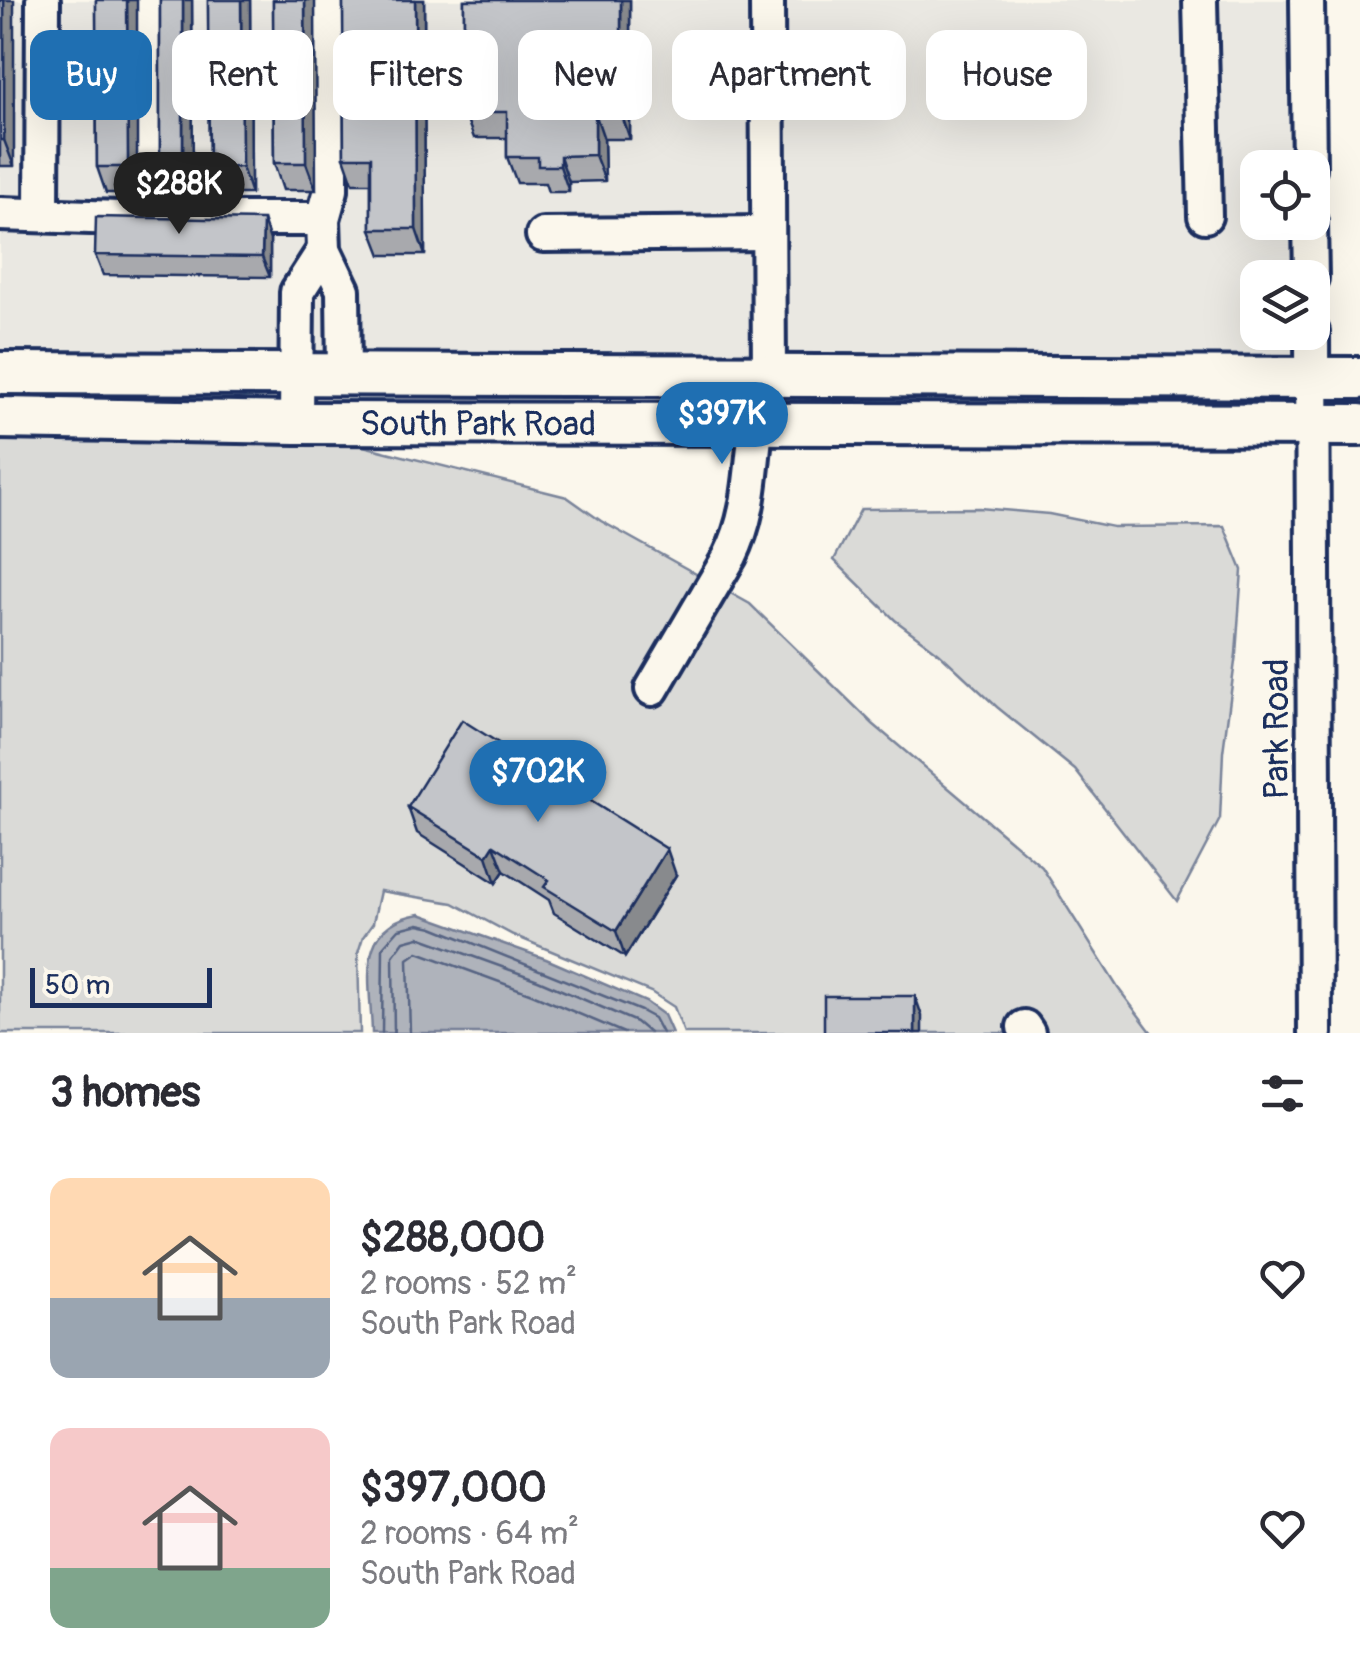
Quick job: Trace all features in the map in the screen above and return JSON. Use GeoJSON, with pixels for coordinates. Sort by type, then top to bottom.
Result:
{"type":"FeatureCollection","features":[{"type":"Feature","properties":{"kind":"main road","name":"South Park Road"},"geometry":{"type":"LineString","coordinates":[[0,374],[295,399],[388,422],[764,395],[969,423],[1313,401]]}},
{"type":"Feature","properties":{"kind":"main road","name":"South Park Road"},"geometry":{"type":"LineString","coordinates":[[0,418],[295,399],[344,376],[764,395],[1313,401]]}},
{"type":"Feature","properties":{"kind":"main road"},"geometry":{"type":"LineString","coordinates":[[1313,401],[1360,378]]}},
{"type":"Feature","properties":{"kind":"main road"},"geometry":{"type":"LineString","coordinates":[[0,403],[283,405],[295,399]]}},
{"type":"Feature","properties":{"kind":"main road"},"geometry":{"type":"LineString","coordinates":[[1313,401],[1360,402]]}},
{"type":"Feature","properties":{"kind":"main road"},"geometry":{"type":"LineString","coordinates":[[1313,401],[1360,425]]}},
{"type":"Feature","properties":{"kind":"street"},"geometry":{"type":"LineString","coordinates":[[42,214],[43,0]]}},
{"type":"Feature","properties":{"kind":"street"},"geometry":{"type":"LineString","coordinates":[[150,0],[150,219]]}},
{"type":"Feature","properties":{"kind":"street"},"geometry":{"type":"LineString","coordinates":[[295,399],[296,292],[323,234],[331,190],[330,0]]}},
{"type":"Feature","properties":{"kind":"street"},"geometry":{"type":"LineString","coordinates":[[652,689],[742,534],[752,489],[764,395],[767,0]]}},
{"type":"Feature","properties":{"kind":"street"},"geometry":{"type":"LineString","coordinates":[[1200,0],[1205,216]]}},
{"type":"Feature","properties":{"kind":"street"},"geometry":{"type":"LineString","coordinates":[[1307,0],[1310,150]]}},
{"type":"Feature","properties":{"kind":"street"},"geometry":{"type":"LineString","coordinates":[[0,214],[150,219],[323,234]]}},
{"type":"Feature","properties":{"kind":"street"},"geometry":{"type":"LineString","coordinates":[[543,235],[768,233]]}},
{"type":"Feature","properties":{"kind":"street"},"geometry":{"type":"LineString","coordinates":[[323,234],[343,290],[344,376]]}},
{"type":"Feature","properties":{"kind":"street","name":"Park Road"},"geometry":{"type":"LineString","coordinates":[[1312,350],[1316,1033]]}},
{"type":"Feature","properties":{"kind":"shaded area"},"geometry":{"type":"Polygon","coordinates":[[[0,0],[1293,0],[1295,150],[1240,150],[1240,240],[1296,240],[1297,260],[1240,260],[1240,350],[1298,350],[1298,365],[0,361],[0,0]]]}},
{"type":"Feature","properties":{"kind":"shaded area"},"geometry":{"type":"Polygon","coordinates":[[[0,431],[319,435],[567,497],[601,521],[750,604],[873,724],[1042,867],[1118,988],[1152,1033],[684,1033],[674,1007],[651,992],[513,935],[453,903],[380,891],[373,923],[358,953],[360,1033],[0,1033],[0,431]]]}},
{"type":"Feature","properties":{"kind":"shaded area"},"geometry":{"type":"Polygon","coordinates":[[[979,508],[1049,514],[1113,527],[1224,526],[1242,570],[1220,819],[1177,901],[1075,770],[895,620],[834,560],[861,509],[979,508]]]}},
{"type":"Feature","properties":{"kind":"water"},"geometry":{"type":"Polygon","coordinates":[[[420,914],[546,959],[646,1002],[664,1015],[672,1033],[372,1033],[369,976],[375,943],[384,930],[399,920],[420,914]]]}},
{"type":"Feature","properties":{"kind":"building"},"geometry":{"type":"Polygon","coordinates":[[[0,0],[4,0],[4,140],[0,140],[0,0]]]}},
{"type":"Feature","properties":{"kind":"building"},"geometry":{"type":"Polygon","coordinates":[[[96,0],[127,0],[127,30],[96,30],[96,0]]]}},
{"type":"Feature","properties":{"kind":"building"},"geometry":{"type":"Polygon","coordinates":[[[160,0],[183,0],[183,30],[172,30],[172,120],[183,120],[183,167],[160,167],[160,0]]]}},
{"type":"Feature","properties":{"kind":"building"},"geometry":{"type":"Polygon","coordinates":[[[208,0],[241,0],[241,30],[208,30],[208,0]]]}},
{"type":"Feature","properties":{"kind":"building"},"geometry":{"type":"Polygon","coordinates":[[[273,0],[305,0],[305,30],[273,30],[273,0]]]}},
{"type":"Feature","properties":{"kind":"building"},"geometry":{"type":"Polygon","coordinates":[[[343,0],[415,0],[415,30],[343,30],[343,0]]]}},
{"type":"Feature","properties":{"kind":"building"},"geometry":{"type":"Polygon","coordinates":[[[464,0],[621,0],[621,30],[518,30],[518,120],[595,120],[595,155],[560,156],[560,166],[538,166],[538,157],[507,157],[507,112],[498,112],[498,30],[464,30],[464,0]]]}},
{"type":"Feature","properties":{"kind":"building"},"geometry":{"type":"Polygon","coordinates":[[[97,120],[128,120],[128,167],[97,167],[97,120]]]}},
{"type":"Feature","properties":{"kind":"building"},"geometry":{"type":"Polygon","coordinates":[[[209,120],[242,120],[242,167],[209,168],[209,120]]]}},
{"type":"Feature","properties":{"kind":"building"},"geometry":{"type":"Polygon","coordinates":[[[274,120],[306,120],[306,163],[274,163],[274,120]]]}},
{"type":"Feature","properties":{"kind":"building"},"geometry":{"type":"Polygon","coordinates":[[[344,120],[416,120],[416,229],[371,229],[371,157],[344,157],[344,120]]]}},
{"type":"Feature","properties":{"kind":"building"},"geometry":{"type":"Polygon","coordinates":[[[96,217],[263,220],[262,257],[95,255],[96,217]]]}},
{"type":"Feature","properties":{"kind":"building"},"geometry":{"type":"Polygon","coordinates":[[[462,720],[667,849],[616,931],[544,887],[549,880],[494,845],[487,856],[408,807],[462,720]]]}},
{"type":"Feature","properties":{"kind":"building"},"geometry":{"type":"Polygon","coordinates":[[[824,996],[915,996],[915,1033],[824,1033],[824,996]]]}}]}
